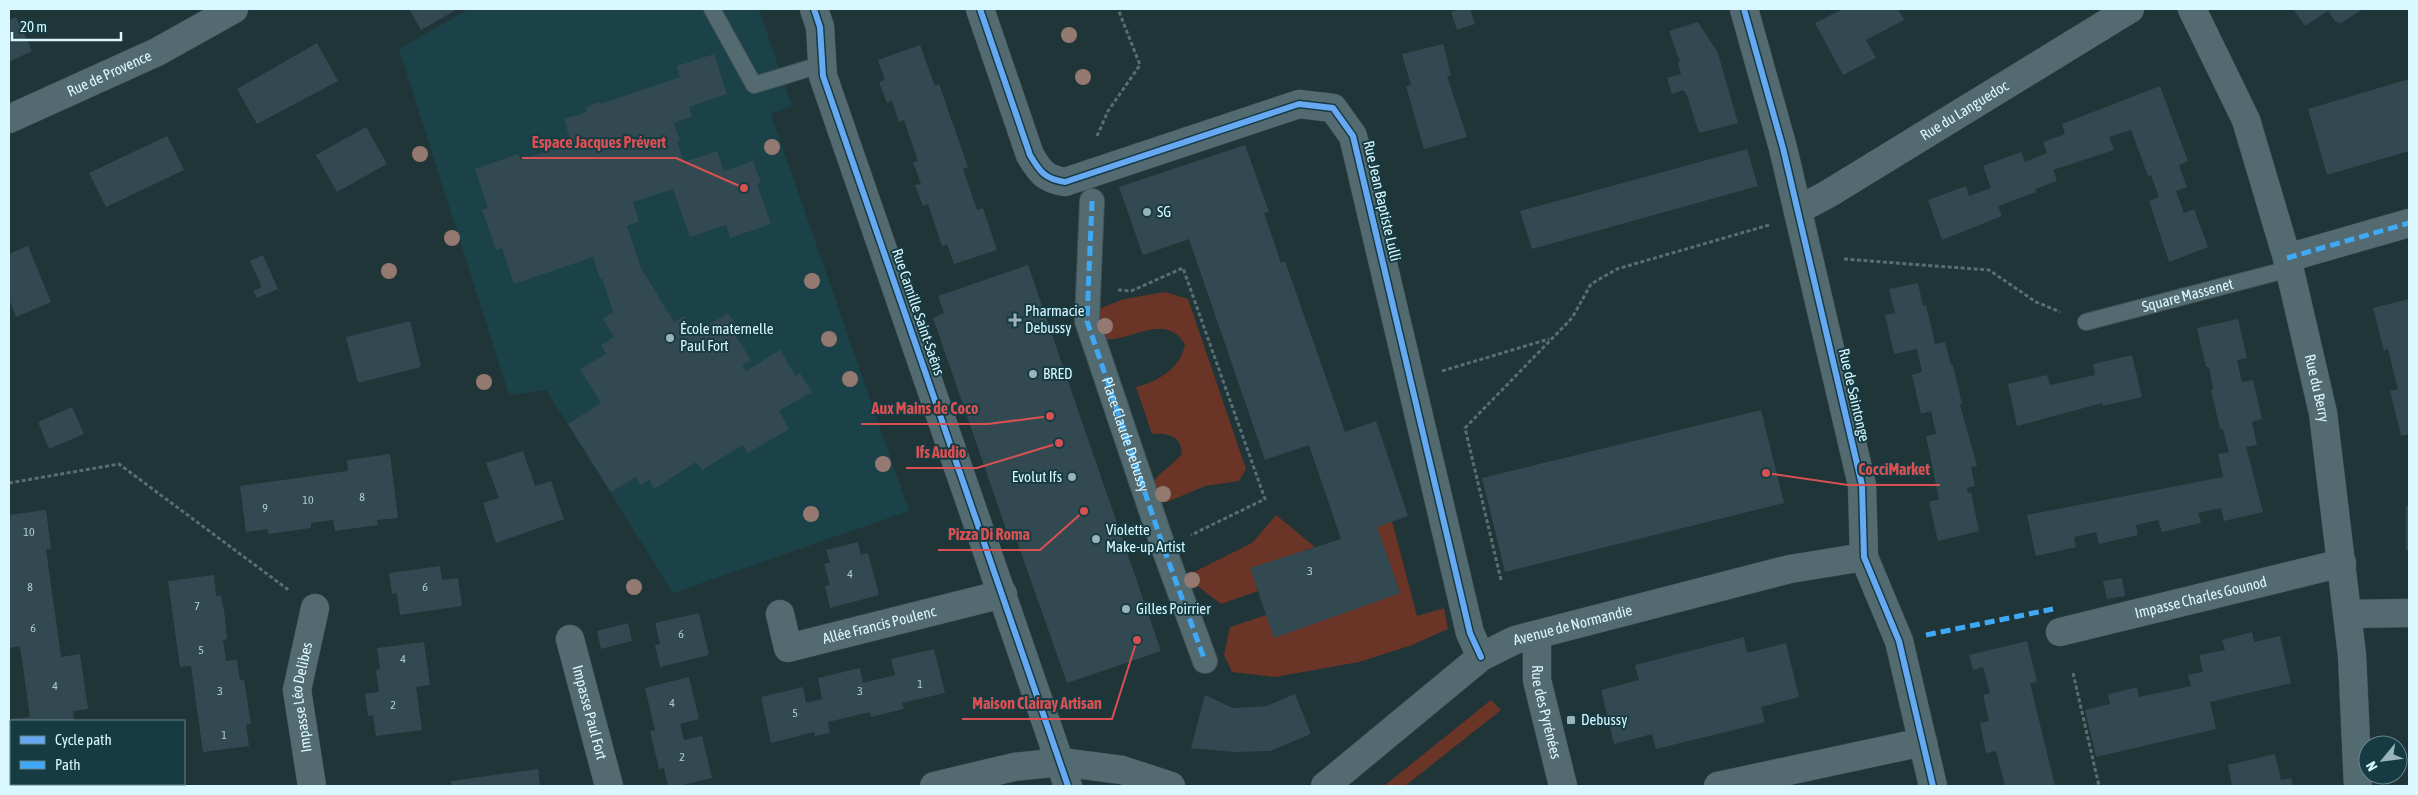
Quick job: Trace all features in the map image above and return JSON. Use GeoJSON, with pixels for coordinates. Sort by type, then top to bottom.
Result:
{"type":"FeatureCollection","features":[{"type":"Feature","properties":{"kind":"street","name":"Rue de Provence"},"geometry":{"type":"LineString","coordinates":[[9,119],[157,52],[234,9]]}},
{"type":"Feature","properties":{"kind":"street","name":"Rue Camille Saint-Saëns"},"geometry":{"type":"LineString","coordinates":[[814,9],[820,26],[824,76],[1064,774]]}},
{"type":"Feature","properties":{"kind":"street","name":"Rue Jean Baptiste Lulli"},"geometry":{"type":"LineString","coordinates":[[980,9],[1030,155],[1040,171],[1052,180],[1065,182],[1299,104],[1333,108],[1353,136],[1470,632],[1482,657]]}},
{"type":"Feature","properties":{"kind":"street","name":"Rue de Saintonge"},"geometry":{"type":"LineString","coordinates":[[1744,9],[1798,210],[1862,485],[1864,557],[1898,640],[1934,786]]}},
{"type":"Feature","properties":{"kind":"street","name":"Rue du Languedoc"},"geometry":{"type":"LineString","coordinates":[[1798,210],[1828,194],[2130,9]]}},
{"type":"Feature","properties":{"kind":"street","name":"Rue du Berry"},"geometry":{"type":"LineString","coordinates":[[2192,9],[2246,120],[2288,264],[2323,413],[2348,614],[2358,786]]}},
{"type":"Feature","properties":{"kind":"street","name":"Place Claude Debussy"},"geometry":{"type":"LineString","coordinates":[[1092,201],[1087,321],[1164,549],[1205,661]]}},
{"type":"Feature","properties":{"kind":"street"},"geometry":{"type":"LineString","coordinates":[[2288,264],[2409,223]]}},
{"type":"Feature","properties":{"kind":"street","name":"Avenue de Normandie"},"geometry":{"type":"LineString","coordinates":[[1325,786],[1482,657],[1515,640],[1790,569],[1864,557]]}},
{"type":"Feature","properties":{"kind":"street","name":"Impasse Charles Gounod"},"geometry":{"type":"LineString","coordinates":[[2060,632],[2342,563]]}},
{"type":"Feature","properties":{"kind":"street","name":"Allée Francis Poulenc"},"geometry":{"type":"LineString","coordinates":[[780,614],[788,648],[1003,594]]}},
{"type":"Feature","properties":{"kind":"street","name":"Impasse Léo Delibes"},"geometry":{"type":"LineString","coordinates":[[312,786],[297,690],[316,608]]}},
{"type":"Feature","properties":{"kind":"street"},"geometry":{"type":"LineString","coordinates":[[2348,614],[2409,613]]}},
{"type":"Feature","properties":{"kind":"street","name":"Rue des Pyrénées"},"geometry":{"type":"LineString","coordinates":[[1537,634],[1537,680],[1563,786]]}},
{"type":"Feature","properties":{"kind":"street","name":"Impasse Paul Fort"},"geometry":{"type":"LineString","coordinates":[[570,639],[609,786]]}},
{"type":"Feature","properties":{"kind":"street"},"geometry":{"type":"LineString","coordinates":[[1718,786],[1923,742]]}},
{"type":"Feature","properties":{"kind":"street"},"geometry":{"type":"LineString","coordinates":[[934,786],[1014,767],[1064,774],[1122,770],[1171,786]]}},
{"type":"Feature","properties":{"kind":"lane"},"geometry":{"type":"LineString","coordinates":[[712,9],[754,85],[823,64]]}},
{"type":"Feature","properties":{"kind":"lane","name":"Square Massenet"},"geometry":{"type":"LineString","coordinates":[[2086,322],[2288,264]]}},
{"type":"Feature","properties":{"kind":"path"},"geometry":{"type":"LineString","coordinates":[[1091,143],[1097,136],[1108,111],[1140,66],[1118,9]]}},
{"type":"Feature","properties":{"kind":"path"},"geometry":{"type":"LineString","coordinates":[[1501,580],[1465,428],[1572,318],[1591,284],[1617,269],[1774,224]]}},
{"type":"Feature","properties":{"kind":"path"},"geometry":{"type":"LineString","coordinates":[[1844,259],[1989,270],[2036,302],[2086,322]]}},
{"type":"Feature","properties":{"kind":"path"},"geometry":{"type":"LineString","coordinates":[[1089,286],[1131,291],[1183,268],[1264,499],[1164,549]]}},
{"type":"Feature","properties":{"kind":"path"},"geometry":{"type":"LineString","coordinates":[[1412,380],[1550,339]]}},
{"type":"Feature","properties":{"kind":"path"},"geometry":{"type":"LineString","coordinates":[[9,483],[119,464],[264,573],[316,608]]}},
{"type":"Feature","properties":{"kind":"path"},"geometry":{"type":"LineString","coordinates":[[2073,672],[2099,786]]}},
{"type":"Feature","properties":{"kind":"shaded area","name":"École maternelle Paul Fort"},"geometry":{"type":"Polygon","coordinates":[[[469,9],[759,9],[792,106],[771,114],[909,511],[673,593],[546,390],[509,395],[399,49],[469,9]]]}},
{"type":"Feature","properties":{"kind":"shaded area"},"geometry":{"type":"Polygon","coordinates":[[[1165,292],[1188,299],[1246,469],[1239,481],[1205,486],[1167,502],[1154,501],[1149,490],[1159,475],[1182,454],[1181,448],[1177,439],[1169,435],[1152,434],[1136,387],[1153,381],[1167,373],[1178,360],[1185,344],[1177,335],[1169,330],[1160,329],[1151,329],[1112,339],[1096,338],[1091,312],[1124,299],[1165,292]]]}},
{"type":"Feature","properties":{"kind":"shaded area"},"geometry":{"type":"Polygon","coordinates":[[[1276,515],[1315,547],[1251,568],[1258,591],[1221,604],[1195,584],[1194,572],[1252,543],[1276,515]]]}},
{"type":"Feature","properties":{"kind":"shaded area"},"geometry":{"type":"Polygon","coordinates":[[[1392,521],[1417,616],[1444,608],[1448,629],[1412,645],[1359,662],[1275,677],[1232,672],[1224,655],[1230,627],[1266,615],[1275,637],[1400,593],[1377,527],[1392,521]]]}},
{"type":"Feature","properties":{"kind":"shaded area"},"geometry":{"type":"Polygon","coordinates":[[[1491,700],[1501,710],[1405,786],[1384,786],[1491,700]]]}},
{"type":"Feature","properties":{"kind":"building"},"geometry":{"type":"Polygon","coordinates":[[[409,9],[458,9],[421,30],[409,9]]]}},
{"type":"Feature","properties":{"kind":"building"},"geometry":{"type":"Polygon","coordinates":[[[1459,9],[1470,9],[1475,24],[1457,30],[1451,12],[1459,9]]]}},
{"type":"Feature","properties":{"kind":"building"},"geometry":{"type":"Polygon","coordinates":[[[1843,9],[1898,9],[1904,20],[1866,40],[1876,58],[1843,75],[1815,23],[1843,9]]]}},
{"type":"Feature","properties":{"kind":"building"},"geometry":{"type":"Polygon","coordinates":[[[2293,9],[2363,9],[2341,23],[2336,22],[2328,11],[2305,26],[2293,9]]]}},
{"type":"Feature","properties":{"kind":"building"},"geometry":{"type":"Polygon","coordinates":[[[16,17],[32,51],[9,62],[9,20],[16,17]]]}},
{"type":"Feature","properties":{"kind":"building"},"geometry":{"type":"Polygon","coordinates":[[[1698,22],[1718,53],[1738,123],[1699,133],[1687,95],[1684,90],[1672,94],[1667,78],[1681,74],[1678,63],[1680,62],[1669,31],[1698,22]]]}},
{"type":"Feature","properties":{"kind":"building"},"geometry":{"type":"Polygon","coordinates":[[[317,43],[338,81],[257,124],[237,89],[317,43]]]}},
{"type":"Feature","properties":{"kind":"building"},"geometry":{"type":"Polygon","coordinates":[[[1443,44],[1451,75],[1447,76],[1467,137],[1424,149],[1406,86],[1411,85],[1402,54],[1443,44]]]}},
{"type":"Feature","properties":{"kind":"building"},"geometry":{"type":"Polygon","coordinates":[[[920,45],[935,86],[939,84],[968,167],[963,169],[977,210],[983,208],[997,250],[954,264],[947,244],[942,246],[928,204],[923,206],[915,185],[921,184],[913,162],[918,161],[904,120],[899,122],[892,101],[887,103],[879,82],[885,80],[878,60],[920,45]]]}},
{"type":"Feature","properties":{"kind":"building"},"geometry":{"type":"Polygon","coordinates":[[[714,54],[727,94],[689,107],[692,116],[674,123],[680,141],[677,141],[684,162],[717,151],[724,171],[753,161],[761,183],[757,184],[771,224],[730,238],[726,225],[690,237],[673,189],[633,202],[639,222],[627,226],[641,268],[674,322],[684,316],[694,333],[728,313],[739,330],[734,333],[751,360],[742,365],[746,371],[780,350],[796,376],[800,373],[812,392],[779,411],[789,429],[748,453],[743,445],[702,470],[696,462],[654,489],[649,480],[641,485],[636,477],[611,492],[568,424],[601,403],[580,369],[606,354],[601,345],[614,337],[603,319],[613,312],[602,278],[600,279],[593,257],[514,284],[502,248],[496,250],[482,210],[488,208],[475,169],[518,154],[521,160],[571,143],[564,119],[587,112],[586,107],[600,102],[601,104],[680,77],[677,66],[714,54]]]}},
{"type":"Feature","properties":{"kind":"building"},"geometry":{"type":"Polygon","coordinates":[[[2409,79],[2409,151],[2327,175],[2308,109],[2409,79]]]}},
{"type":"Feature","properties":{"kind":"building"},"geometry":{"type":"Polygon","coordinates":[[[2160,86],[2188,161],[2179,165],[2187,187],[2176,191],[2184,213],[2194,209],[2208,247],[2169,262],[2149,201],[2159,197],[2151,175],[2148,176],[2131,130],[2109,137],[2114,150],[2053,170],[2057,181],[2035,189],[2036,192],[1998,206],[2002,216],[1942,240],[1928,200],[1966,186],[1969,196],[1991,188],[1983,166],[2021,152],[2025,162],[2047,153],[2043,142],[2065,134],[2062,124],[2160,86]]]}},
{"type":"Feature","properties":{"kind":"building"},"geometry":{"type":"Polygon","coordinates":[[[366,127],[387,164],[337,192],[316,155],[366,127]]]}},
{"type":"Feature","properties":{"kind":"building"},"geometry":{"type":"Polygon","coordinates":[[[167,136],[184,170],[106,207],[89,173],[167,136]]]}},
{"type":"Feature","properties":{"kind":"building"},"geometry":{"type":"Polygon","coordinates":[[[1245,145],[1269,212],[1264,213],[1281,263],[1285,261],[1345,432],[1376,421],[1408,516],[1377,527],[1400,593],[1274,638],[1250,568],[1341,539],[1309,445],[1265,460],[1189,239],[1143,255],[1119,187],[1245,145]]]}},
{"type":"Feature","properties":{"kind":"building"},"geometry":{"type":"Polygon","coordinates":[[[1747,149],[1758,186],[1532,249],[1520,211],[1747,149]]]}},
{"type":"Feature","properties":{"kind":"building"},"geometry":{"type":"Polygon","coordinates":[[[28,246],[51,302],[16,317],[9,299],[9,254],[28,246]]]}},
{"type":"Feature","properties":{"kind":"building"},"geometry":{"type":"Polygon","coordinates":[[[263,255],[278,289],[257,298],[253,291],[262,287],[250,261],[263,255]]]}},
{"type":"Feature","properties":{"kind":"building"},"geometry":{"type":"Polygon","coordinates":[[[1028,265],[1161,651],[1067,683],[1013,530],[1007,532],[933,318],[944,313],[938,296],[1028,265]]]}},
{"type":"Feature","properties":{"kind":"building"},"geometry":{"type":"Polygon","coordinates":[[[1918,283],[1923,306],[1926,305],[1935,344],[1945,342],[1951,365],[1953,365],[1962,404],[1960,405],[1977,466],[1971,467],[1975,486],[1967,488],[1968,493],[1971,492],[1979,531],[1938,541],[1929,502],[1939,499],[1926,436],[1936,434],[1931,411],[1921,414],[1912,375],[1922,372],[1917,349],[1894,354],[1885,315],[1895,313],[1889,289],[1918,283]]]}},
{"type":"Feature","properties":{"kind":"building"},"geometry":{"type":"Polygon","coordinates":[[[2409,299],[2409,434],[2401,436],[2390,391],[2398,389],[2388,349],[2384,351],[2373,308],[2409,299]]]}},
{"type":"Feature","properties":{"kind":"building"},"geometry":{"type":"Polygon","coordinates":[[[2238,319],[2247,358],[2237,360],[2242,382],[2253,380],[2262,419],[2252,422],[2257,445],[2246,447],[2263,512],[2224,521],[2221,508],[2198,513],[2201,523],[2162,532],[2158,520],[2136,525],[2138,535],[2099,544],[2096,532],[2074,537],[2076,547],[2036,556],[2027,515],[2223,477],[2218,454],[2229,452],[2223,429],[2220,429],[2211,390],[2213,389],[2209,367],[2206,367],[2197,328],[2238,319]]]}},
{"type":"Feature","properties":{"kind":"building"},"geometry":{"type":"Polygon","coordinates":[[[410,321],[421,367],[358,383],[346,337],[410,321]]]}},
{"type":"Feature","properties":{"kind":"building"},"geometry":{"type":"Polygon","coordinates":[[[2132,355],[2142,397],[2103,406],[2102,403],[2017,426],[2008,384],[2047,375],[2050,385],[2095,375],[2093,364],[2132,355]]]}},
{"type":"Feature","properties":{"kind":"building"},"geometry":{"type":"Polygon","coordinates":[[[72,407],[84,434],[49,449],[38,422],[72,407]]]}},
{"type":"Feature","properties":{"kind":"building"},"geometry":{"type":"Polygon","coordinates":[[[1761,410],[1784,503],[1505,572],[1482,478],[1761,410]]]}},
{"type":"Feature","properties":{"kind":"building"},"geometry":{"type":"Polygon","coordinates":[[[523,451],[535,486],[551,481],[564,519],[496,543],[483,503],[499,498],[486,463],[523,451]]]}},
{"type":"Feature","properties":{"kind":"building"},"geometry":{"type":"Polygon","coordinates":[[[390,454],[398,518],[377,520],[378,525],[335,531],[333,520],[311,523],[311,528],[268,534],[268,529],[246,532],[240,486],[348,471],[347,460],[390,454]]]}},
{"type":"Feature","properties":{"kind":"building"},"geometry":{"type":"Polygon","coordinates":[[[2406,506],[2409,506],[2409,550],[2406,550],[2406,506]]]}},
{"type":"Feature","properties":{"kind":"building"},"geometry":{"type":"Polygon","coordinates":[[[46,510],[51,549],[46,549],[61,657],[80,654],[88,709],[73,711],[74,720],[10,720],[30,717],[20,646],[9,648],[9,515],[46,510]]]}},
{"type":"Feature","properties":{"kind":"building"},"geometry":{"type":"Polygon","coordinates":[[[858,542],[861,555],[868,553],[879,595],[830,608],[825,586],[830,585],[824,564],[830,562],[826,550],[858,542]]]}},
{"type":"Feature","properties":{"kind":"building"},"geometry":{"type":"Polygon","coordinates":[[[440,566],[442,580],[458,578],[462,606],[400,615],[397,593],[392,594],[389,573],[440,566]]]}},
{"type":"Feature","properties":{"kind":"building"},"geometry":{"type":"Polygon","coordinates":[[[214,575],[216,596],[221,595],[225,617],[227,639],[223,640],[226,661],[237,660],[240,680],[244,680],[251,724],[246,725],[249,746],[203,752],[191,666],[180,667],[168,581],[214,575]]]}},
{"type":"Feature","properties":{"kind":"building"},"geometry":{"type":"Polygon","coordinates":[[[2122,578],[2125,596],[2107,599],[2103,581],[2122,578]]]}},
{"type":"Feature","properties":{"kind":"building"},"geometry":{"type":"Polygon","coordinates":[[[699,613],[709,655],[660,667],[655,645],[660,644],[655,623],[699,613]]]}},
{"type":"Feature","properties":{"kind":"building"},"geometry":{"type":"Polygon","coordinates":[[[628,623],[632,641],[601,649],[597,631],[628,623]]]}},
{"type":"Feature","properties":{"kind":"building"},"geometry":{"type":"Polygon","coordinates":[[[2252,632],[2254,642],[2280,636],[2291,683],[2210,702],[2216,729],[2096,757],[2085,710],[2110,704],[2108,694],[2137,687],[2139,697],[2191,686],[2188,675],[2203,672],[2199,655],[2225,650],[2222,640],[2252,632]]]}},
{"type":"Feature","properties":{"kind":"building"},"geometry":{"type":"Polygon","coordinates":[[[1744,637],[1747,653],[1786,643],[1799,697],[1761,707],[1765,722],[1750,726],[1656,749],[1652,734],[1614,744],[1601,690],[1639,680],[1635,665],[1744,637]]]}},
{"type":"Feature","properties":{"kind":"building"},"geometry":{"type":"Polygon","coordinates":[[[2027,641],[2037,682],[2030,683],[2055,786],[2005,786],[1996,751],[1986,753],[1980,723],[1989,721],[1983,695],[1990,693],[1983,667],[1973,670],[1969,655],[2027,641]]]}},
{"type":"Feature","properties":{"kind":"building"},"geometry":{"type":"Polygon","coordinates":[[[424,642],[430,685],[416,687],[422,730],[376,736],[373,715],[368,716],[365,694],[379,692],[376,670],[380,669],[377,648],[424,642]]]}},
{"type":"Feature","properties":{"kind":"building"},"geometry":{"type":"Polygon","coordinates":[[[934,649],[945,693],[902,703],[904,709],[871,717],[870,712],[828,722],[830,733],[815,736],[814,732],[771,743],[761,697],[803,687],[806,703],[822,699],[818,678],[860,668],[863,683],[895,675],[891,659],[934,649]]]}},
{"type":"Feature","properties":{"kind":"building"},"geometry":{"type":"Polygon","coordinates":[[[689,677],[699,719],[680,724],[684,740],[702,736],[712,778],[678,786],[668,786],[664,768],[659,769],[650,731],[655,730],[645,688],[689,677]]]}},
{"type":"Feature","properties":{"kind":"building"},"geometry":{"type":"Polygon","coordinates":[[[1295,694],[1311,734],[1270,751],[1235,752],[1191,748],[1205,695],[1233,708],[1267,706],[1295,694]]]}},
{"type":"Feature","properties":{"kind":"building"},"geometry":{"type":"Polygon","coordinates":[[[2275,754],[2281,780],[2291,778],[2293,786],[2232,786],[2228,765],[2275,754]]]}},
{"type":"Feature","properties":{"kind":"building"},"geometry":{"type":"Polygon","coordinates":[[[538,769],[540,786],[452,786],[451,781],[538,769]]]}},
{"type":"Feature","properties":{"kind":"marked path"},"geometry":{"type":"LineString","coordinates":[[1092,201],[1087,321],[1164,549],[1205,661]]}},
{"type":"Feature","properties":{"kind":"marked path"},"geometry":{"type":"LineString","coordinates":[[2287,258],[2409,223]]}},
{"type":"Feature","properties":{"kind":"marked path"},"geometry":{"type":"LineString","coordinates":[[1926,635],[2053,609]]}},
{"type":"Feature","properties":{"kind":"cycle path"},"geometry":{"type":"LineString","coordinates":[[814,9],[820,27],[823,76],[1068,786]]}},
{"type":"Feature","properties":{"kind":"cycle path"},"geometry":{"type":"LineString","coordinates":[[980,9],[1030,155],[1044,174],[1058,181],[1065,182],[1299,104],[1333,108],[1353,136],[1470,633],[1481,657]]}},
{"type":"Feature","properties":{"kind":"cycle path"},"geometry":{"type":"LineString","coordinates":[[1744,9],[1783,148],[1862,485],[1864,557],[1899,641],[1933,786]]}},
{"type":"Feature","properties":{"kind":"place","name":"Espace Jacques Prévert"},"geometry":{"type":"Point","coordinates":[744,188]}},
{"type":"Feature","properties":{"kind":"place","name":"SG"},"geometry":{"type":"Point","coordinates":[1147,212]}},
{"type":"Feature","properties":{"kind":"place","name":"Pharmacie Debussy"},"geometry":{"type":"Point","coordinates":[1015,320]}},
{"type":"Feature","properties":{"kind":"place","name":"École maternelle Paul Fort"},"geometry":{"type":"Point","coordinates":[670,338]}},
{"type":"Feature","properties":{"kind":"place","name":"BRED"},"geometry":{"type":"Point","coordinates":[1033,374]}},
{"type":"Feature","properties":{"kind":"place","name":"Aux Mains de Coco"},"geometry":{"type":"Point","coordinates":[1050,416]}},
{"type":"Feature","properties":{"kind":"place","name":"Ifs Audio"},"geometry":{"type":"Point","coordinates":[1059,443]}},
{"type":"Feature","properties":{"kind":"place","name":"CocciMarket"},"geometry":{"type":"Point","coordinates":[1766,473]}},
{"type":"Feature","properties":{"kind":"place","name":"Evolut Ifs"},"geometry":{"type":"Point","coordinates":[1072,477]}},
{"type":"Feature","properties":{"kind":"place","name":"Pizza Di Roma"},"geometry":{"type":"Point","coordinates":[1084,511]}},
{"type":"Feature","properties":{"kind":"place","name":"Violette Make-up Artist"},"geometry":{"type":"Point","coordinates":[1096,539]}},
{"type":"Feature","properties":{"kind":"place","name":"Gilles Poirrier"},"geometry":{"type":"Point","coordinates":[1126,609]}},
{"type":"Feature","properties":{"kind":"place","name":"Maison Clairay Artisan"},"geometry":{"type":"Point","coordinates":[1137,640]}},
{"type":"Feature","properties":{"kind":"place","name":"Debussy"},"geometry":{"type":"Point","coordinates":[1571,720]}}]}
